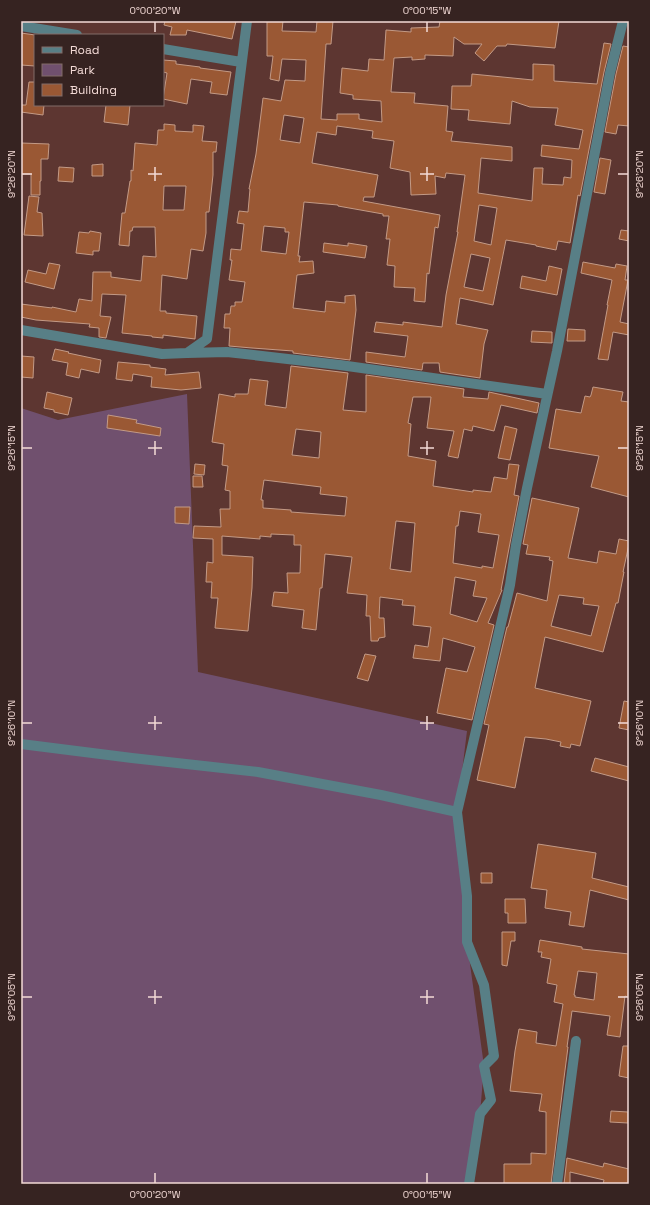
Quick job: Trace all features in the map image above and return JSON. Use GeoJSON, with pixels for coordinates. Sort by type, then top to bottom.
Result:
{"type":"FeatureCollection","features":[{"type":"Feature","properties":{"kind":"street"},"geometry":{"type":"LineString","coordinates":[[187,353],[207,339],[247,21]]}},
{"type":"Feature","properties":{"kind":"street"},"geometry":{"type":"LineString","coordinates":[[469,1184],[480,1114],[491,1100],[484,1066],[494,1056],[484,985],[467,942],[467,896],[457,812],[510,585],[523,509],[569,294],[610,73],[623,21]]}},
{"type":"Feature","properties":{"kind":"street"},"geometry":{"type":"LineString","coordinates":[[21,26],[71,34]]}},
{"type":"Feature","properties":{"kind":"street"},"geometry":{"type":"LineString","coordinates":[[164,49],[241,62]]}},
{"type":"Feature","properties":{"kind":"street"},"geometry":{"type":"LineString","coordinates":[[21,330],[162,354],[227,352],[340,365],[547,394]]}},
{"type":"Feature","properties":{"kind":"street"},"geometry":{"type":"LineString","coordinates":[[21,744],[258,772],[381,795],[457,812]]}},
{"type":"Feature","properties":{"kind":"street"},"geometry":{"type":"LineString","coordinates":[[557,1184],[576,1041]]}},
{"type":"Feature","properties":{"kind":"green space"},"geometry":{"type":"Polygon","coordinates":[[[187,394],[198,672],[467,731],[457,812],[467,942],[484,1066],[480,1114],[467,1184],[21,1184],[21,408],[58,420],[187,394]]]}},
{"type":"Feature","properties":{"kind":"building"},"geometry":{"type":"Polygon","coordinates":[[[165,21],[236,21],[232,39],[187,30],[186,35],[170,35],[172,27],[164,25],[165,21]]]}},
{"type":"Feature","properties":{"kind":"building"},"geometry":{"type":"Polygon","coordinates":[[[267,21],[283,21],[282,31],[316,32],[317,21],[333,21],[331,44],[326,44],[321,119],[337,120],[337,114],[359,114],[359,119],[382,122],[381,101],[353,99],[353,95],[340,93],[342,68],[368,71],[369,59],[384,60],[386,30],[411,32],[411,28],[439,27],[440,21],[559,21],[555,48],[507,44],[506,46],[497,46],[484,61],[475,53],[482,44],[464,44],[454,37],[453,56],[425,55],[425,59],[412,60],[412,57],[394,58],[391,92],[415,93],[414,103],[448,106],[446,131],[453,132],[451,141],[512,147],[512,161],[481,158],[478,193],[532,201],[534,168],[543,168],[542,184],[563,185],[564,177],[571,178],[572,160],[541,156],[542,145],[579,149],[583,130],[555,125],[558,108],[530,107],[512,101],[510,124],[468,120],[469,110],[451,109],[452,86],[471,86],[472,74],[533,80],[533,64],[554,65],[554,81],[597,84],[604,43],[611,44],[604,72],[580,196],[578,195],[570,243],[558,241],[556,250],[506,240],[493,305],[460,298],[456,324],[488,330],[484,344],[480,378],[440,372],[439,363],[423,363],[422,370],[366,362],[366,352],[405,357],[408,336],[374,332],[376,322],[403,325],[403,322],[442,327],[446,295],[458,232],[465,175],[446,173],[445,178],[435,176],[436,194],[411,195],[410,172],[390,168],[394,141],[372,138],[373,131],[337,126],[336,135],[317,132],[312,163],[378,175],[374,197],[364,197],[363,201],[440,215],[438,228],[435,227],[429,274],[427,273],[425,302],[414,301],[415,288],[394,287],[395,266],[387,265],[390,239],[386,239],[389,216],[383,216],[383,214],[338,205],[304,202],[298,256],[300,256],[299,262],[313,261],[314,273],[297,275],[293,308],[325,312],[326,301],[345,303],[345,296],[355,295],[356,310],[350,360],[293,353],[293,351],[229,346],[230,328],[224,328],[225,314],[230,314],[231,306],[235,306],[235,302],[242,302],[245,282],[229,280],[232,260],[230,260],[231,249],[241,250],[244,224],[237,223],[239,211],[248,212],[249,189],[256,154],[263,98],[281,101],[285,80],[305,81],[306,60],[282,59],[279,81],[270,79],[273,56],[267,56],[267,21]],[[284,115],[280,140],[300,143],[304,118],[284,115]],[[479,205],[474,241],[491,245],[497,208],[479,205]],[[264,226],[261,251],[286,254],[289,232],[285,232],[285,228],[264,226]],[[471,254],[464,287],[483,291],[490,258],[471,254]]]}},
{"type":"Feature","properties":{"kind":"building"},"geometry":{"type":"Polygon","coordinates":[[[21,33],[34,35],[34,66],[21,65],[21,33]]]}},
{"type":"Feature","properties":{"kind":"building"},"geometry":{"type":"Polygon","coordinates":[[[623,46],[629,47],[629,126],[618,125],[616,134],[605,132],[623,46]]]}},
{"type":"Feature","properties":{"kind":"building"},"geometry":{"type":"Polygon","coordinates":[[[164,60],[176,61],[176,64],[231,72],[227,95],[210,93],[212,82],[191,79],[187,104],[164,99],[167,73],[164,72],[164,60]]]}},
{"type":"Feature","properties":{"kind":"building"},"geometry":{"type":"Polygon","coordinates":[[[29,82],[34,82],[34,106],[44,106],[43,115],[21,112],[21,105],[26,105],[29,82]]]}},
{"type":"Feature","properties":{"kind":"building"},"geometry":{"type":"Polygon","coordinates":[[[106,106],[130,106],[128,125],[104,122],[106,106]]]}},
{"type":"Feature","properties":{"kind":"building"},"geometry":{"type":"Polygon","coordinates":[[[164,124],[175,125],[175,131],[193,132],[193,125],[204,126],[202,141],[217,142],[216,152],[213,152],[213,175],[209,212],[206,212],[206,233],[203,251],[191,249],[187,279],[162,275],[160,311],[197,316],[195,339],[163,335],[163,338],[122,333],[126,295],[102,294],[100,316],[111,317],[106,338],[99,337],[99,328],[89,327],[90,324],[36,320],[21,317],[21,304],[52,307],[76,312],[79,299],[92,301],[93,272],[111,272],[111,277],[141,281],[143,256],[156,257],[155,227],[133,227],[132,231],[130,231],[129,246],[119,245],[122,213],[125,213],[131,181],[131,170],[133,171],[135,143],[157,145],[158,130],[164,130],[164,124]],[[164,186],[163,210],[184,210],[186,186],[164,186]]]}},
{"type":"Feature","properties":{"kind":"building"},"geometry":{"type":"Polygon","coordinates":[[[21,143],[49,144],[48,159],[41,159],[40,195],[31,195],[31,174],[21,174],[21,143]]]}},
{"type":"Feature","properties":{"kind":"building"},"geometry":{"type":"Polygon","coordinates":[[[600,158],[611,160],[605,194],[594,192],[600,158]]]}},
{"type":"Feature","properties":{"kind":"building"},"geometry":{"type":"Polygon","coordinates":[[[103,164],[103,176],[92,176],[92,165],[103,164]]]}},
{"type":"Feature","properties":{"kind":"building"},"geometry":{"type":"Polygon","coordinates":[[[59,167],[74,168],[73,182],[58,181],[59,167]]]}},
{"type":"Feature","properties":{"kind":"building"},"geometry":{"type":"Polygon","coordinates":[[[29,196],[39,197],[37,212],[42,213],[43,236],[24,235],[29,196]]]}},
{"type":"Feature","properties":{"kind":"building"},"geometry":{"type":"Polygon","coordinates":[[[621,230],[629,231],[629,241],[619,239],[621,230]]]}},
{"type":"Feature","properties":{"kind":"building"},"geometry":{"type":"Polygon","coordinates":[[[90,231],[101,233],[99,251],[93,251],[93,255],[76,253],[79,232],[89,233],[90,231]]]}},
{"type":"Feature","properties":{"kind":"building"},"geometry":{"type":"Polygon","coordinates":[[[324,243],[348,246],[348,243],[367,246],[365,258],[323,252],[324,243]]]}},
{"type":"Feature","properties":{"kind":"building"},"geometry":{"type":"Polygon","coordinates":[[[583,262],[615,268],[616,264],[627,266],[625,280],[628,280],[620,322],[629,324],[629,335],[613,332],[608,360],[598,359],[612,280],[581,273],[583,262]]]}},
{"type":"Feature","properties":{"kind":"building"},"geometry":{"type":"Polygon","coordinates":[[[49,263],[60,265],[54,289],[25,282],[28,270],[46,274],[49,263]]]}},
{"type":"Feature","properties":{"kind":"building"},"geometry":{"type":"Polygon","coordinates":[[[549,266],[562,269],[557,295],[520,288],[522,276],[546,281],[549,266]]]}},
{"type":"Feature","properties":{"kind":"building"},"geometry":{"type":"Polygon","coordinates":[[[568,329],[585,330],[585,341],[567,341],[568,329]]]}},
{"type":"Feature","properties":{"kind":"building"},"geometry":{"type":"Polygon","coordinates":[[[532,331],[552,332],[552,343],[531,342],[532,331]]]}},
{"type":"Feature","properties":{"kind":"building"},"geometry":{"type":"Polygon","coordinates":[[[55,349],[101,360],[99,373],[81,369],[79,378],[66,375],[68,363],[52,360],[55,349]]]}},
{"type":"Feature","properties":{"kind":"building"},"geometry":{"type":"Polygon","coordinates":[[[21,356],[34,357],[33,378],[21,377],[21,356]]]}},
{"type":"Feature","properties":{"kind":"building"},"geometry":{"type":"Polygon","coordinates":[[[118,362],[150,365],[150,367],[166,369],[165,375],[199,372],[201,388],[181,390],[151,387],[152,377],[133,374],[132,381],[116,379],[118,362]]]}},
{"type":"Feature","properties":{"kind":"building"},"geometry":{"type":"Polygon","coordinates":[[[291,366],[348,373],[343,410],[366,412],[366,375],[464,389],[463,397],[488,399],[489,392],[539,403],[537,413],[501,405],[494,431],[473,426],[472,431],[464,429],[458,458],[448,456],[454,431],[427,428],[431,397],[413,397],[408,423],[411,424],[408,456],[436,461],[433,486],[473,492],[473,490],[491,492],[494,477],[507,479],[509,464],[519,465],[514,495],[519,496],[502,590],[488,623],[494,625],[472,720],[437,713],[446,668],[467,672],[475,647],[443,638],[440,661],[413,658],[415,645],[428,647],[431,627],[413,625],[415,606],[402,605],[403,600],[380,597],[379,618],[384,618],[385,637],[379,638],[378,641],[371,641],[370,616],[366,616],[367,595],[347,593],[352,557],[325,554],[316,630],[302,628],[304,610],[272,606],[274,592],[288,593],[287,573],[300,573],[301,545],[294,545],[294,535],[271,534],[271,537],[260,536],[260,539],[222,536],[222,555],[253,557],[252,588],[248,631],[215,628],[218,598],[211,598],[212,582],[206,582],[207,562],[213,563],[213,539],[193,538],[194,526],[221,527],[220,509],[230,509],[230,491],[225,490],[228,466],[222,465],[224,444],[212,442],[219,394],[235,397],[235,394],[248,394],[250,379],[268,381],[265,405],[286,408],[291,366]],[[296,429],[292,455],[319,458],[321,432],[296,429]],[[264,480],[261,500],[263,500],[263,508],[291,510],[291,512],[345,516],[347,497],[320,494],[321,487],[264,480]],[[460,511],[458,526],[456,526],[453,563],[482,568],[482,566],[493,568],[499,535],[478,532],[481,514],[460,511]],[[396,521],[390,569],[411,572],[415,523],[396,521]],[[455,577],[450,614],[477,622],[487,598],[473,596],[476,581],[455,577]]]}},
{"type":"Feature","properties":{"kind":"building"},"geometry":{"type":"Polygon","coordinates":[[[593,387],[623,392],[621,401],[629,402],[629,497],[591,487],[599,456],[549,448],[556,409],[581,413],[585,396],[590,397],[593,387]]]}},
{"type":"Feature","properties":{"kind":"building"},"geometry":{"type":"Polygon","coordinates":[[[47,392],[72,398],[68,415],[44,408],[47,392]]]}},
{"type":"Feature","properties":{"kind":"building"},"geometry":{"type":"Polygon","coordinates":[[[108,415],[137,420],[136,423],[161,428],[160,436],[107,428],[108,415]]]}},
{"type":"Feature","properties":{"kind":"building"},"geometry":{"type":"Polygon","coordinates":[[[505,426],[517,429],[510,460],[498,458],[505,426]]]}},
{"type":"Feature","properties":{"kind":"building"},"geometry":{"type":"Polygon","coordinates":[[[195,464],[205,465],[204,475],[194,474],[195,464]]]}},
{"type":"Feature","properties":{"kind":"building"},"geometry":{"type":"Polygon","coordinates":[[[193,476],[202,476],[203,487],[193,487],[193,476]]]}},
{"type":"Feature","properties":{"kind":"building"},"geometry":{"type":"Polygon","coordinates":[[[532,498],[579,508],[568,558],[597,563],[599,551],[616,554],[619,539],[629,541],[618,603],[616,603],[603,652],[545,637],[535,688],[591,701],[580,746],[571,744],[570,748],[560,746],[561,742],[525,737],[515,788],[477,780],[489,725],[484,724],[507,627],[517,593],[547,601],[553,561],[549,560],[550,557],[526,554],[528,545],[523,544],[532,498]],[[559,595],[551,626],[591,636],[599,606],[583,604],[584,598],[559,595]]]}},
{"type":"Feature","properties":{"kind":"building"},"geometry":{"type":"Polygon","coordinates":[[[175,507],[190,507],[189,524],[175,523],[175,507]]]}},
{"type":"Feature","properties":{"kind":"building"},"geometry":{"type":"Polygon","coordinates":[[[365,654],[376,656],[368,681],[357,678],[365,654]]]}},
{"type":"Feature","properties":{"kind":"building"},"geometry":{"type":"Polygon","coordinates":[[[624,701],[629,702],[629,730],[619,728],[624,701]]]}},
{"type":"Feature","properties":{"kind":"building"},"geometry":{"type":"Polygon","coordinates":[[[595,758],[629,767],[629,781],[591,771],[595,758]]]}},
{"type":"Feature","properties":{"kind":"building"},"geometry":{"type":"Polygon","coordinates":[[[538,844],[596,853],[592,878],[629,887],[629,900],[590,890],[584,927],[569,925],[571,912],[545,908],[547,890],[531,888],[538,844]]]}},
{"type":"Feature","properties":{"kind":"building"},"geometry":{"type":"Polygon","coordinates":[[[481,873],[492,873],[492,883],[481,883],[481,873]]]}},
{"type":"Feature","properties":{"kind":"building"},"geometry":{"type":"Polygon","coordinates":[[[505,899],[525,899],[526,923],[508,923],[508,913],[505,913],[505,899]]]}},
{"type":"Feature","properties":{"kind":"building"},"geometry":{"type":"Polygon","coordinates":[[[502,932],[515,932],[515,941],[511,941],[507,966],[502,965],[502,932]]]}},
{"type":"Feature","properties":{"kind":"building"},"geometry":{"type":"Polygon","coordinates":[[[540,940],[582,947],[582,949],[629,954],[628,997],[625,996],[620,1037],[607,1035],[610,1016],[572,1011],[551,1184],[504,1184],[504,1164],[531,1164],[531,1153],[546,1154],[546,1112],[539,1111],[542,1094],[510,1091],[519,1029],[537,1032],[536,1043],[556,1046],[563,1004],[554,1002],[557,985],[547,983],[551,959],[541,957],[542,952],[538,952],[540,940]],[[578,971],[574,995],[575,997],[594,1000],[597,973],[578,971]]]}},
{"type":"Feature","properties":{"kind":"building"},"geometry":{"type":"Polygon","coordinates":[[[623,1046],[629,1046],[629,1078],[619,1076],[623,1046]]]}},
{"type":"Feature","properties":{"kind":"building"},"geometry":{"type":"Polygon","coordinates":[[[611,1111],[628,1112],[628,1123],[610,1122],[611,1111]]]}},
{"type":"Feature","properties":{"kind":"building"},"geometry":{"type":"Polygon","coordinates":[[[567,1158],[603,1167],[604,1163],[629,1169],[629,1184],[603,1184],[604,1180],[570,1172],[570,1184],[564,1184],[567,1158]]]}}]}
